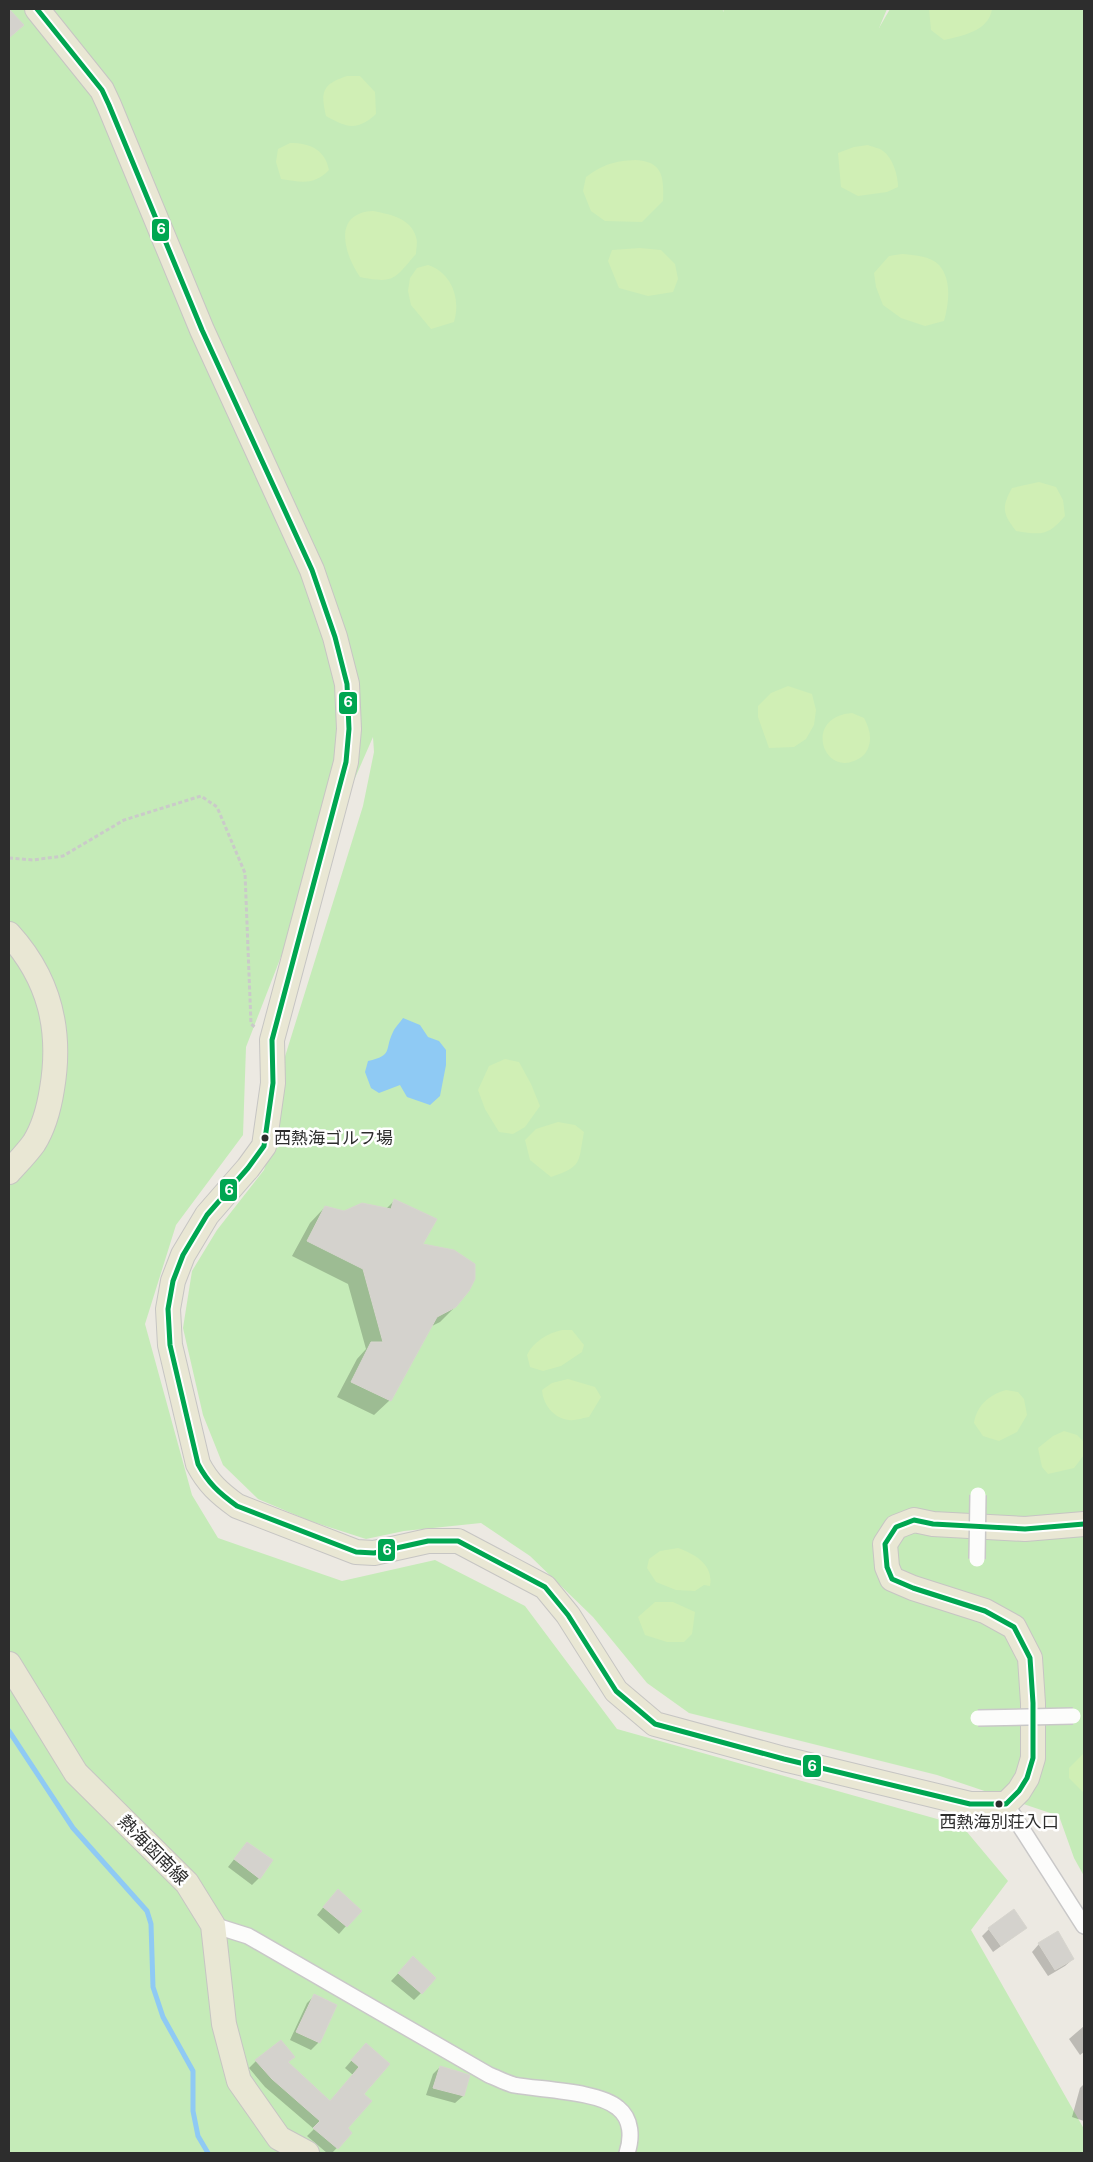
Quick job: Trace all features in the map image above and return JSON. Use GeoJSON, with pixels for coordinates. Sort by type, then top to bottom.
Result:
{"type":"FeatureCollection","features":[{"type":"Feature","properties":{"kind":"main road"},"geometry":{"type":"LineString","coordinates":[[37,9],[102,90],[110,105],[202,330],[312,570],[335,637],[347,684],[350,730],[346,762],[272,1040],[273,1083],[264,1146],[248,1168],[206,1215],[173,1281],[168,1309],[170,1345],[198,1464],[207,1480],[220,1494],[237,1506],[356,1552],[374,1553],[428,1541],[458,1541],[474,1548],[545,1587],[568,1615],[616,1690],[655,1724],[784,1759],[970,1804],[1006,1804],[1019,1791],[1028,1778],[1033,1758],[1033,1703],[1030,1658],[1014,1627],[985,1611],[912,1588],[892,1579],[887,1567],[885,1544],[896,1527],[914,1520],[933,1524],[1025,1529],[1084,1524]]}},
{"type":"Feature","properties":{"kind":"main road"},"geometry":{"type":"LineString","coordinates":[[9,934],[28,958],[41,982],[52,1013],[57,1052],[51,1099],[44,1122],[34,1143],[9,1172]]}},
{"type":"Feature","properties":{"kind":"main road","name":"熱海函南線"},"geometry":{"type":"LineString","coordinates":[[9,1664],[76,1774],[188,1883],[213,1924],[224,2024],[239,2081],[280,2138],[307,2153]]}},
{"type":"Feature","properties":{"kind":"street"},"geometry":{"type":"LineString","coordinates":[[977,1559],[978,1495]]}},
{"type":"Feature","properties":{"kind":"street"},"geometry":{"type":"LineString","coordinates":[[978,1718],[1073,1716]]}},
{"type":"Feature","properties":{"kind":"street"},"geometry":{"type":"LineString","coordinates":[[1006,1804],[1084,1926]]}},
{"type":"Feature","properties":{"kind":"street"},"geometry":{"type":"LineString","coordinates":[[213,1924],[248,1936],[489,2075],[512,2084],[600,2098],[619,2108],[628,2123],[632,2139],[627,2153]]}},
{"type":"Feature","properties":{"kind":"path"},"geometry":{"type":"LineString","coordinates":[[9,858],[33,860],[63,856],[124,820],[202,796],[217,807],[245,873],[252,1024],[272,1040]]}},
{"type":"Feature","properties":{"kind":"green space","name":"西熱海ゴルフ場"},"geometry":{"type":"Polygon","coordinates":[[[9,9],[722,9],[724,12],[723,9],[887,9],[879,28],[890,9],[1084,9],[1084,1876],[1074,1858],[1059,1816],[937,1775],[689,1713],[647,1683],[593,1617],[530,1556],[481,1523],[404,1531],[366,1539],[310,1521],[258,1499],[223,1465],[203,1415],[183,1328],[192,1271],[217,1230],[264,1170],[274,1139],[283,1063],[363,806],[374,752],[373,737],[313,874],[246,1047],[243,1135],[176,1225],[145,1324],[192,1495],[218,1538],[342,1581],[435,1560],[525,1606],[617,1729],[962,1826],[1008,1881],[971,1930],[1084,2129],[1084,2153],[9,2153],[9,9]]]}},
{"type":"Feature","properties":{"kind":"green space"},"geometry":{"type":"Polygon","coordinates":[[[929,9],[992,9],[986,23],[974,31],[944,40],[931,30],[929,9]]]}},
{"type":"Feature","properties":{"kind":"green space"},"geometry":{"type":"Polygon","coordinates":[[[347,76],[360,76],[375,92],[376,114],[363,123],[352,126],[340,123],[326,116],[323,100],[328,86],[347,76]]]}},
{"type":"Feature","properties":{"kind":"green space"},"geometry":{"type":"Polygon","coordinates":[[[290,143],[304,144],[316,149],[324,157],[329,170],[318,179],[312,181],[301,182],[281,179],[276,162],[278,149],[290,143]]]}},
{"type":"Feature","properties":{"kind":"green space"},"geometry":{"type":"Polygon","coordinates":[[[868,145],[882,150],[890,158],[896,173],[898,187],[887,192],[858,196],[841,187],[838,153],[854,147],[868,145]]]}},
{"type":"Feature","properties":{"kind":"green space"},"geometry":{"type":"Polygon","coordinates":[[[636,160],[652,164],[660,172],[663,185],[663,201],[642,222],[605,221],[591,211],[583,191],[586,177],[610,164],[636,160]]]}},
{"type":"Feature","properties":{"kind":"green space"},"geometry":{"type":"Polygon","coordinates":[[[373,211],[404,221],[409,225],[417,239],[416,254],[398,274],[387,279],[380,280],[360,277],[354,268],[346,247],[345,236],[351,219],[360,213],[373,211]]]}},
{"type":"Feature","properties":{"kind":"green space"},"geometry":{"type":"Polygon","coordinates":[[[640,248],[661,250],[675,264],[678,279],[673,292],[648,296],[619,288],[608,261],[612,250],[640,248]]]}},
{"type":"Feature","properties":{"kind":"green space"},"geometry":{"type":"Polygon","coordinates":[[[902,254],[922,256],[936,262],[943,271],[948,285],[944,321],[925,326],[901,318],[883,305],[876,287],[874,273],[889,256],[902,254]]]}},
{"type":"Feature","properties":{"kind":"green space"},"geometry":{"type":"Polygon","coordinates":[[[428,265],[449,280],[453,288],[456,305],[454,322],[431,329],[411,305],[408,291],[410,278],[417,268],[428,265]]]}},
{"type":"Feature","properties":{"kind":"green space"},"geometry":{"type":"Polygon","coordinates":[[[1039,482],[1056,487],[1063,500],[1065,516],[1049,531],[1032,533],[1016,531],[1008,520],[1005,511],[1008,495],[1012,488],[1039,482]]]}},
{"type":"Feature","properties":{"kind":"green space"},"geometry":{"type":"Polygon","coordinates":[[[788,686],[812,694],[816,710],[814,725],[806,739],[794,747],[769,748],[758,717],[758,706],[771,693],[788,686]]]}},
{"type":"Feature","properties":{"kind":"green space"},"geometry":{"type":"Polygon","coordinates":[[[852,713],[864,718],[868,726],[870,739],[868,748],[861,757],[854,761],[843,763],[833,760],[827,753],[823,743],[823,733],[828,724],[837,717],[852,713]]]}},
{"type":"Feature","properties":{"kind":"green space"},"geometry":{"type":"Polygon","coordinates":[[[505,1059],[519,1062],[540,1106],[525,1127],[513,1134],[499,1132],[485,1109],[478,1090],[489,1066],[505,1059]]]}},
{"type":"Feature","properties":{"kind":"green space"},"geometry":{"type":"Polygon","coordinates":[[[558,1122],[575,1125],[584,1132],[577,1162],[569,1170],[551,1177],[530,1160],[525,1140],[536,1129],[558,1122]]]}},
{"type":"Feature","properties":{"kind":"green space"},"geometry":{"type":"Polygon","coordinates":[[[572,1330],[584,1345],[582,1352],[561,1366],[543,1371],[530,1367],[527,1355],[533,1346],[551,1333],[572,1330]]]}},
{"type":"Feature","properties":{"kind":"green space"},"geometry":{"type":"Polygon","coordinates":[[[568,1379],[595,1387],[601,1397],[589,1417],[573,1420],[563,1419],[550,1410],[544,1400],[542,1390],[552,1383],[568,1379]]]}},
{"type":"Feature","properties":{"kind":"green space"},"geometry":{"type":"Polygon","coordinates":[[[1006,1390],[1018,1392],[1024,1399],[1027,1415],[1017,1432],[999,1441],[983,1436],[974,1423],[981,1406],[989,1398],[1006,1390]]]}},
{"type":"Feature","properties":{"kind":"green space"},"geometry":{"type":"Polygon","coordinates":[[[1064,1431],[1077,1435],[1083,1441],[1084,1455],[1074,1468],[1048,1474],[1042,1467],[1038,1448],[1053,1436],[1064,1431]]]}},
{"type":"Feature","properties":{"kind":"green space"},"geometry":{"type":"Polygon","coordinates":[[[678,1548],[702,1561],[709,1572],[710,1586],[704,1585],[695,1591],[676,1590],[656,1582],[647,1568],[649,1559],[660,1551],[678,1548]]]}},
{"type":"Feature","properties":{"kind":"green space"},"geometry":{"type":"Polygon","coordinates":[[[655,1602],[673,1602],[695,1612],[692,1634],[684,1642],[667,1642],[645,1635],[638,1617],[655,1602]]]}},
{"type":"Feature","properties":{"kind":"green space"},"geometry":{"type":"Polygon","coordinates":[[[1084,1753],[1084,1793],[1069,1778],[1069,1768],[1084,1753]]]}},
{"type":"Feature","properties":{"kind":"water"},"geometry":{"type":"Polygon","coordinates":[[[403,1018],[420,1025],[428,1037],[439,1041],[446,1050],[446,1065],[440,1096],[430,1105],[407,1097],[400,1085],[379,1093],[371,1088],[365,1072],[368,1061],[385,1054],[394,1030],[403,1018]]]}},
{"type":"Feature","properties":{"kind":"building"},"geometry":{"type":"Polygon","coordinates":[[[9,9],[24,25],[9,38],[9,9]]]}},
{"type":"Feature","properties":{"kind":"building"},"geometry":{"type":"Polygon","coordinates":[[[394,1199],[437,1219],[423,1244],[454,1250],[475,1264],[475,1279],[469,1291],[456,1307],[437,1317],[391,1401],[351,1382],[371,1342],[383,1342],[363,1269],[307,1241],[325,1206],[344,1211],[362,1203],[391,1209],[394,1199]]]}},
{"type":"Feature","properties":{"kind":"building"},"geometry":{"type":"Polygon","coordinates":[[[247,1842],[273,1860],[260,1879],[234,1859],[247,1842]]]}},
{"type":"Feature","properties":{"kind":"building"},"geometry":{"type":"Polygon","coordinates":[[[338,1889],[362,1911],[347,1927],[323,1907],[338,1889]]]}},
{"type":"Feature","properties":{"kind":"building"},"geometry":{"type":"Polygon","coordinates":[[[1014,1909],[1027,1928],[1001,1946],[988,1928],[1014,1909]]]}},
{"type":"Feature","properties":{"kind":"building"},"geometry":{"type":"Polygon","coordinates":[[[1058,1931],[1074,1959],[1055,1970],[1038,1943],[1058,1931]]]}},
{"type":"Feature","properties":{"kind":"building"},"geometry":{"type":"Polygon","coordinates":[[[413,1956],[436,1978],[422,1994],[398,1973],[413,1956]]]}},
{"type":"Feature","properties":{"kind":"building"},"geometry":{"type":"Polygon","coordinates":[[[314,1994],[337,2005],[320,2043],[296,2032],[314,1994]]]}},
{"type":"Feature","properties":{"kind":"building"},"geometry":{"type":"Polygon","coordinates":[[[281,2040],[295,2057],[288,2062],[330,2101],[359,2067],[351,2060],[366,2043],[390,2064],[364,2094],[372,2101],[348,2128],[352,2133],[338,2149],[313,2128],[320,2121],[272,2079],[255,2060],[281,2040]]]}},
{"type":"Feature","properties":{"kind":"building"},"geometry":{"type":"Polygon","coordinates":[[[440,2066],[470,2075],[464,2096],[433,2088],[440,2066]]]}},
{"type":"Feature","properties":{"kind":"waterway"},"geometry":{"type":"LineString","coordinates":[[9,1731],[73,1828],[147,1911],[151,1924],[153,1987],[163,2017],[193,2071],[193,2111],[198,2136],[208,2153]]}},
{"type":"Feature","properties":{"kind":"transit line","name":"6"},"geometry":{"type":"LineString","coordinates":[[37,9],[102,90],[109,105],[202,330],[312,570],[335,637],[347,684],[349,729],[346,762],[272,1040],[273,1083],[264,1146],[248,1168],[207,1215],[183,1255],[173,1281],[168,1309],[170,1345],[198,1464],[206,1477],[219,1492],[237,1506],[356,1552],[374,1553],[428,1541],[458,1541],[545,1587],[568,1615],[616,1691],[655,1724],[784,1759],[970,1804],[1006,1804],[1019,1791],[1027,1778],[1033,1758],[1033,1703],[1030,1658],[1014,1627],[985,1611],[913,1588],[892,1579],[887,1567],[885,1544],[896,1527],[914,1520],[933,1524],[1025,1529],[1084,1524]]}},
{"type":"Feature","properties":{"kind":"place","name":"西熱海ゴルフ場"},"geometry":{"type":"Point","coordinates":[265,1138]}},
{"type":"Feature","properties":{"kind":"place","name":"西熱海別荘入口"},"geometry":{"type":"Point","coordinates":[999,1804]}}]}
